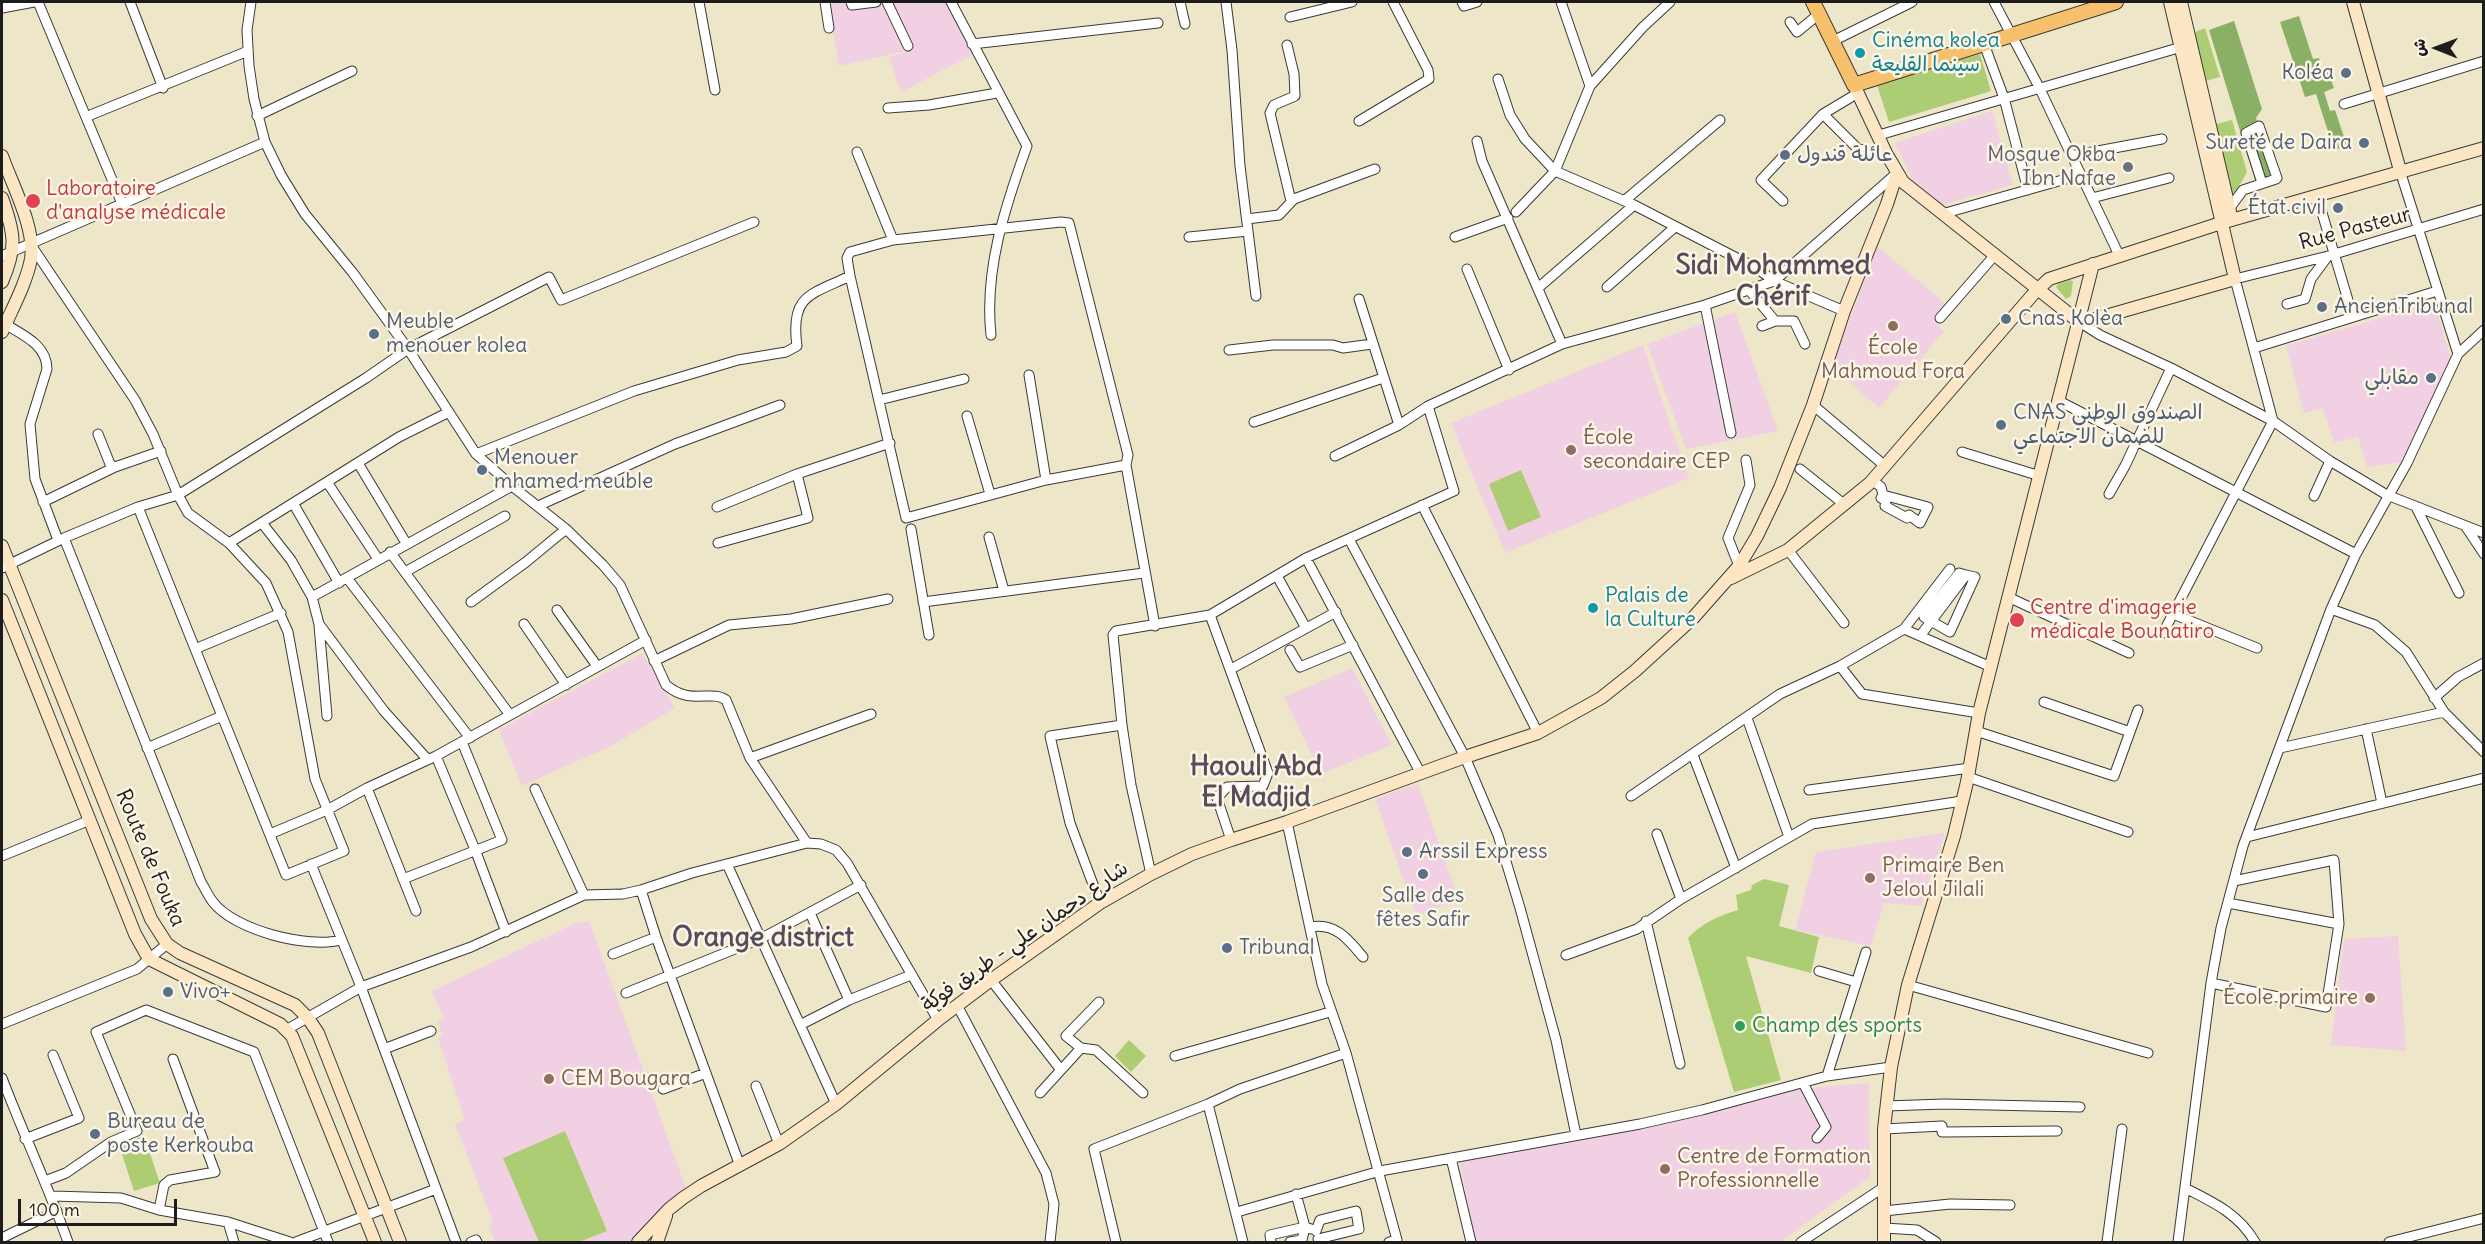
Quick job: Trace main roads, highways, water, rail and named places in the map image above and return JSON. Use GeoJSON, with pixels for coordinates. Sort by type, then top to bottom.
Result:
{"type":"FeatureCollection","features":[{"type":"Feature","properties":{"kind":"main road"},"geometry":{"type":"LineString","coordinates":[[1856,89],[2010,35],[2116,2]]}},
{"type":"Feature","properties":{"kind":"main road"},"geometry":{"type":"LineString","coordinates":[[1816,8],[1886,153],[1897,172],[1912,190],[2078,321],[2095,320],[2235,279],[2228,217],[2186,45],[2170,2]]}},
{"type":"Feature","properties":{"kind":"main road"},"geometry":{"type":"LineString","coordinates":[[2181,2],[2186,45]]}},
{"type":"Feature","properties":{"kind":"main road"},"geometry":{"type":"LineString","coordinates":[[2354,2],[2401,174]]}},
{"type":"Feature","properties":{"kind":"main road"},"geometry":{"type":"LineString","coordinates":[[1725,582],[1788,550],[1845,505],[1872,480],[2049,279],[2228,217],[2401,174],[2484,148]]}},
{"type":"Feature","properties":{"kind":"main road"},"geometry":{"type":"LineString","coordinates":[[2,156],[24,215],[32,245],[31,259],[24,280],[3,328]]}},
{"type":"Feature","properties":{"kind":"main road","name":"شارع دحمان علي - طريق فوكة"},"geometry":{"type":"LineString","coordinates":[[638,1242],[669,1209],[701,1186],[778,1144],[836,1104],[957,1005],[1100,903],[1192,854],[1538,733],[1601,698],[1635,672],[1666,645],[1739,566],[1780,488],[1814,405],[1844,311],[1887,204],[1897,172]]}},
{"type":"Feature","properties":{"kind":"main road"},"geometry":{"type":"LineString","coordinates":[[2,198],[10,220],[8,254],[2,282]]}},
{"type":"Feature","properties":{"kind":"main road"},"geometry":{"type":"LineString","coordinates":[[1884,1242],[1886,1106],[1891,1067],[1908,985],[1954,836],[1969,772],[1979,713],[2093,264]]}},
{"type":"Feature","properties":{"kind":"main road","name":"Route de Fouka"},"geometry":{"type":"LineString","coordinates":[[2,546],[5,566],[151,920],[167,944],[180,953],[295,1005],[308,1018],[318,1033],[400,1242]]}},
{"type":"Feature","properties":{"kind":"main road","name":"Route de Fouka"},"geometry":{"type":"LineString","coordinates":[[2,600],[135,934],[149,959],[280,1024],[292,1036],[375,1242]]}},
{"type":"Feature","properties":{"kind":"main road"},"geometry":{"type":"LineString","coordinates":[[657,1242],[669,1209]]}},
{"type":"Feature","properties":{"kind":"place","name":"Cinéma kolea سينما القليعة"},"geometry":{"type":"Point","coordinates":[1860,53]}},
{"type":"Feature","properties":{"kind":"place","name":"Koléa"},"geometry":{"type":"Point","coordinates":[2346,73]}},
{"type":"Feature","properties":{"kind":"place","name":"Sureté de Daira"},"geometry":{"type":"Point","coordinates":[2364,143]}},
{"type":"Feature","properties":{"kind":"place","name":"عائلة قندول"},"geometry":{"type":"Point","coordinates":[1785,155]}},
{"type":"Feature","properties":{"kind":"place","name":"Mosque Okba Ibn Nafae"},"geometry":{"type":"Point","coordinates":[2128,167]}},
{"type":"Feature","properties":{"kind":"place","name":"Laboratoire d'analyse médicale"},"geometry":{"type":"Point","coordinates":[33,201]}},
{"type":"Feature","properties":{"kind":"place","name":"État civil"},"geometry":{"type":"Point","coordinates":[2338,208]}},
{"type":"Feature","properties":{"kind":"place","name":"AncienTribunal"},"geometry":{"type":"Point","coordinates":[2322,307]}},
{"type":"Feature","properties":{"kind":"place","name":"Cnas Kolèa"},"geometry":{"type":"Point","coordinates":[2006,319]}},
{"type":"Feature","properties":{"kind":"place","name":"École Mahmoud Fora"},"geometry":{"type":"Point","coordinates":[1893,326]}},
{"type":"Feature","properties":{"kind":"place","name":"Meuble menouer kolea"},"geometry":{"type":"Point","coordinates":[374,334]}},
{"type":"Feature","properties":{"kind":"place","name":"مقابلي"},"geometry":{"type":"Point","coordinates":[2431,378]}},
{"type":"Feature","properties":{"kind":"place","name":"CNAS الصندوق الوطني للضمان الاجتماعي"},"geometry":{"type":"Point","coordinates":[2001,425]}},
{"type":"Feature","properties":{"kind":"place","name":"École secondaire CEP"},"geometry":{"type":"Point","coordinates":[1571,450]}},
{"type":"Feature","properties":{"kind":"place","name":"Menouer mhamed meuble"},"geometry":{"type":"Point","coordinates":[482,470]}},
{"type":"Feature","properties":{"kind":"place","name":"Palais de la Culture"},"geometry":{"type":"Point","coordinates":[1593,608]}},
{"type":"Feature","properties":{"kind":"place","name":"Centre d'imagerie médicale Bounatiro"},"geometry":{"type":"Point","coordinates":[2017,620]}},
{"type":"Feature","properties":{"kind":"place","name":"Arssil Express"},"geometry":{"type":"Point","coordinates":[1407,852]}},
{"type":"Feature","properties":{"kind":"place","name":"Salle des fêtes Safir"},"geometry":{"type":"Point","coordinates":[1423,874]}},
{"type":"Feature","properties":{"kind":"place","name":"Primaire Ben Jeloul Jilali"},"geometry":{"type":"Point","coordinates":[1870,878]}},
{"type":"Feature","properties":{"kind":"place","name":"Tribunal"},"geometry":{"type":"Point","coordinates":[1227,948]}},
{"type":"Feature","properties":{"kind":"place","name":"Vivo+"},"geometry":{"type":"Point","coordinates":[168,992]}},
{"type":"Feature","properties":{"kind":"place","name":"École primaire"},"geometry":{"type":"Point","coordinates":[2370,998]}},
{"type":"Feature","properties":{"kind":"place","name":"Champ des sports"},"geometry":{"type":"Point","coordinates":[1740,1026]}},
{"type":"Feature","properties":{"kind":"place","name":"CEM Bougara"},"geometry":{"type":"Point","coordinates":[549,1079]}},
{"type":"Feature","properties":{"kind":"place","name":"Bureau de poste Kerkouba"},"geometry":{"type":"Point","coordinates":[95,1134]}},
{"type":"Feature","properties":{"kind":"place","name":"Centre de Formation Professionnelle"},"geometry":{"type":"Point","coordinates":[1665,1169]}},
{"type":"Feature","properties":{"kind":"district","name":"Sidi Mohammed Chérif"},"geometry":{"type":"Point","coordinates":[1773,282]}},
{"type":"Feature","properties":{"kind":"district","name":"Haouli Abd El Madjid"},"geometry":{"type":"Point","coordinates":[1256,782]}},
{"type":"Feature","properties":{"kind":"district","name":"Orange district"},"geometry":{"type":"Point","coordinates":[763,938]}}]}
